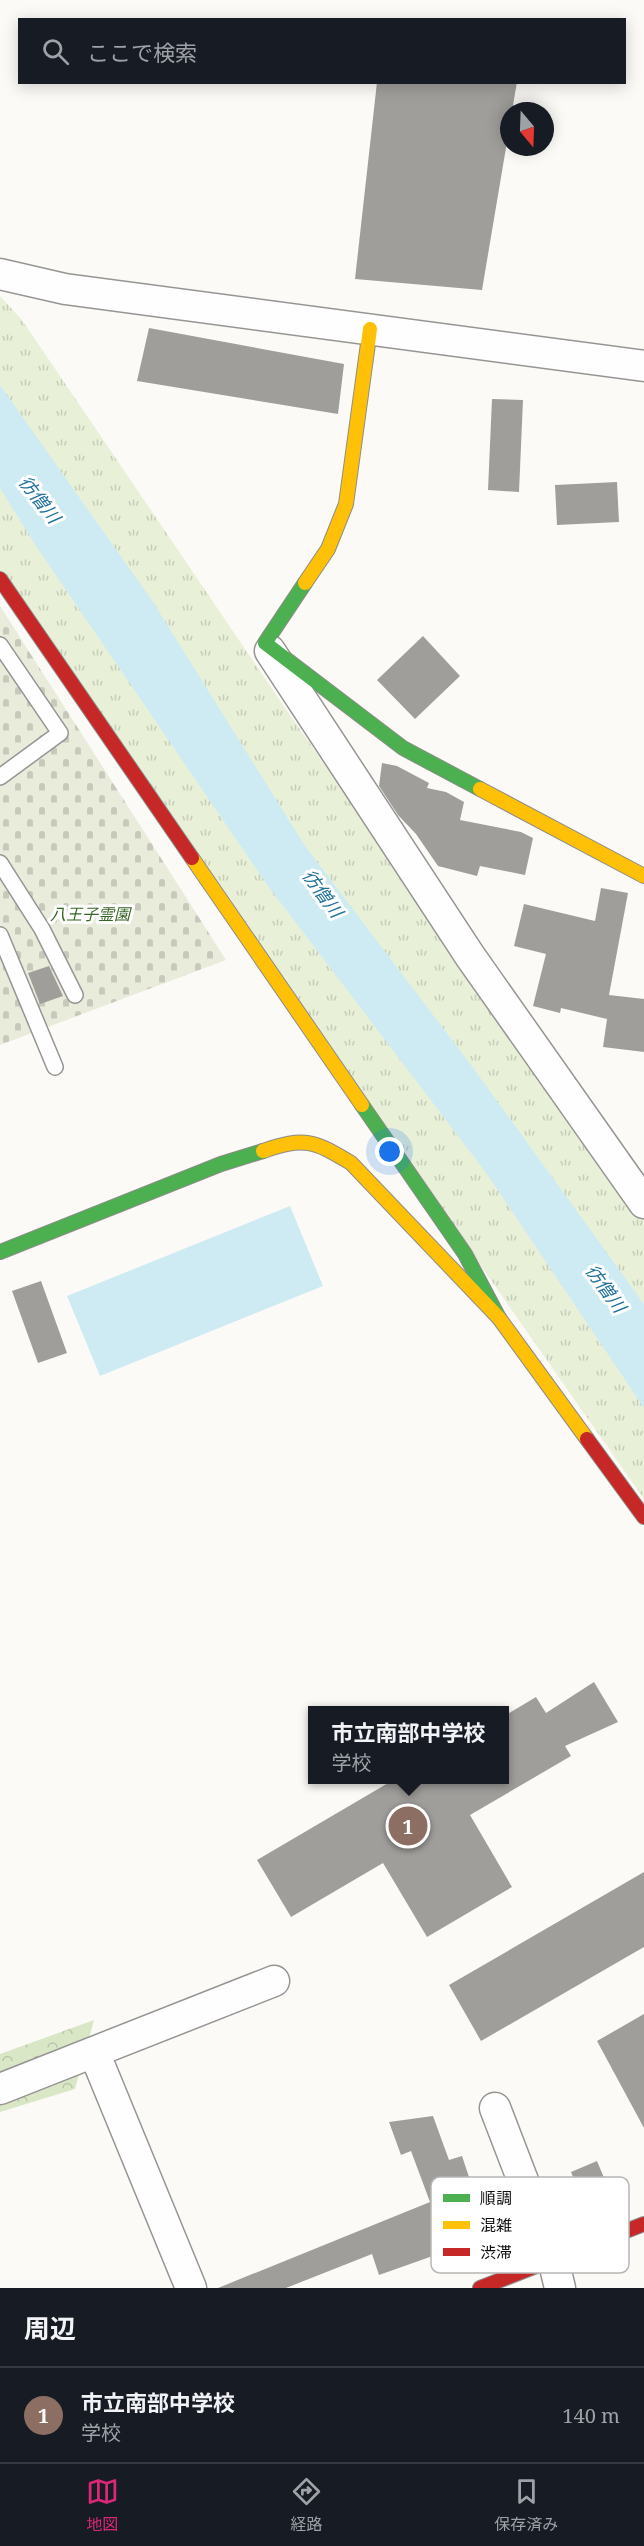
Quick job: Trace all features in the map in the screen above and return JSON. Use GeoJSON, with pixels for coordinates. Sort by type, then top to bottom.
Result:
{"type":"FeatureCollection","features":[{"type":"Feature","properties":{"kind":"street"},"geometry":{"type":"LineString","coordinates":[[0,274],[65,289],[644,366]]}},
{"type":"Feature","properties":{"kind":"street"},"geometry":{"type":"LineString","coordinates":[[265,643],[328,549],[346,504],[370,329]]}},
{"type":"Feature","properties":{"kind":"street"},"geometry":{"type":"LineString","coordinates":[[0,579],[6,601],[465,1254],[500,1318]]}},
{"type":"Feature","properties":{"kind":"street"},"geometry":{"type":"LineString","coordinates":[[265,643],[403,748],[644,876]]}},
{"type":"Feature","properties":{"kind":"street"},"geometry":{"type":"LineString","coordinates":[[265,643],[470,956],[644,1203]]}},
{"type":"Feature","properties":{"kind":"street"},"geometry":{"type":"LineString","coordinates":[[0,1251],[221,1164],[293,1141],[323,1146],[351,1164],[380,1191],[500,1318],[634,1484],[644,1517]]}},
{"type":"Feature","properties":{"kind":"street"},"geometry":{"type":"LineString","coordinates":[[0,2089],[274,1981]]}},
{"type":"Feature","properties":{"kind":"street"},"geometry":{"type":"LineString","coordinates":[[94,2052],[191,2288]]}},
{"type":"Feature","properties":{"kind":"street"},"geometry":{"type":"LineString","coordinates":[[495,2108],[522,2177]]}},
{"type":"Feature","properties":{"kind":"street"},"geometry":{"type":"LineString","coordinates":[[629,2230],[644,2224]]}},
{"type":"Feature","properties":{"kind":"street"},"geometry":{"type":"LineString","coordinates":[[480,2288],[518,2273]]}},
{"type":"Feature","properties":{"kind":"street"},"geometry":{"type":"LineString","coordinates":[[556,2273],[560,2288]]}},
{"type":"Feature","properties":{"kind":"lane"},"geometry":{"type":"LineString","coordinates":[[0,645],[60,733],[0,777]]}},
{"type":"Feature","properties":{"kind":"lane"},"geometry":{"type":"LineString","coordinates":[[0,863],[42,929],[75,995]]}},
{"type":"Feature","properties":{"kind":"lane"},"geometry":{"type":"LineString","coordinates":[[0,935],[5,963],[55,1067]]}},
{"type":"Feature","properties":{"kind":"green space"},"geometry":{"type":"Polygon","coordinates":[[[0,296],[22,320],[283,705],[520,1046],[644,1215],[644,1499],[0,579],[0,296]]]}},
{"type":"Feature","properties":{"kind":"green space","name":"八王子霊園"},"geometry":{"type":"Polygon","coordinates":[[[0,606],[226,960],[0,1045],[0,606]]]}},
{"type":"Feature","properties":{"kind":"green space"},"geometry":{"type":"Polygon","coordinates":[[[94,2020],[75,2089],[0,2112],[0,2054],[94,2020]]]}},
{"type":"Feature","properties":{"kind":"water","name":"彷僧川"},"geometry":{"type":"Polygon","coordinates":[[[0,385],[153,602],[305,846],[471,1065],[644,1304],[644,1408],[487,1174],[268,886],[36,546],[0,488],[0,385]]]}},
{"type":"Feature","properties":{"kind":"water"},"geometry":{"type":"Polygon","coordinates":[[[290,1206],[323,1286],[100,1376],[67,1296],[290,1206]]]}},
{"type":"Feature","properties":{"kind":"building"},"geometry":{"type":"Polygon","coordinates":[[[377,84],[517,84],[514,102],[500,102],[500,156],[505,156],[482,290],[355,279],[377,84]]]}},
{"type":"Feature","properties":{"kind":"building"},"geometry":{"type":"Polygon","coordinates":[[[149,328],[344,364],[338,414],[137,381],[149,328]]]}},
{"type":"Feature","properties":{"kind":"building"},"geometry":{"type":"Polygon","coordinates":[[[492,399],[523,400],[519,492],[488,490],[492,399]]]}},
{"type":"Feature","properties":{"kind":"building"},"geometry":{"type":"Polygon","coordinates":[[[617,482],[619,522],[557,525],[555,485],[617,482]]]}},
{"type":"Feature","properties":{"kind":"building"},"geometry":{"type":"Polygon","coordinates":[[[423,636],[460,676],[415,719],[377,680],[423,636]]]}},
{"type":"Feature","properties":{"kind":"building"},"geometry":{"type":"Polygon","coordinates":[[[382,763],[397,766],[429,783],[427,788],[446,792],[464,802],[460,820],[521,832],[533,838],[525,875],[480,866],[477,876],[438,866],[416,834],[398,815],[379,786],[382,763]]]}},
{"type":"Feature","properties":{"kind":"building"},"geometry":{"type":"Polygon","coordinates":[[[601,888],[628,893],[609,995],[644,999],[644,1052],[603,1047],[607,1019],[561,1008],[560,1013],[533,1006],[546,954],[514,946],[524,904],[595,921],[601,888]]]}},
{"type":"Feature","properties":{"kind":"building"},"geometry":{"type":"Polygon","coordinates":[[[49,966],[63,996],[40,1004],[28,973],[49,966]]]}},
{"type":"Feature","properties":{"kind":"building"},"geometry":{"type":"Polygon","coordinates":[[[41,1281],[67,1353],[38,1363],[12,1291],[41,1281]]]}},
{"type":"Feature","properties":{"kind":"building"},"geometry":{"type":"Polygon","coordinates":[[[594,1682],[618,1722],[565,1746],[571,1756],[470,1815],[512,1887],[427,1937],[383,1863],[291,1917],[257,1860],[386,1784],[509,1784],[509,1713],[536,1697],[546,1713],[594,1682]]]}},
{"type":"Feature","properties":{"kind":"building"},"geometry":{"type":"Polygon","coordinates":[[[644,1872],[644,1947],[481,2041],[449,1985],[644,1872]]]}},
{"type":"Feature","properties":{"kind":"building"},"geometry":{"type":"Polygon","coordinates":[[[644,2014],[644,2128],[597,2041],[644,2014]]]}},
{"type":"Feature","properties":{"kind":"building"},"geometry":{"type":"Polygon","coordinates":[[[433,2116],[449,2160],[462,2156],[469,2177],[431,2177],[431,2257],[379,2275],[372,2254],[286,2288],[218,2288],[430,2202],[411,2151],[401,2155],[389,2122],[433,2116]]]}},
{"type":"Feature","properties":{"kind":"building"},"geometry":{"type":"Polygon","coordinates":[[[597,2161],[604,2177],[573,2177],[571,2172],[597,2161]]]}},
{"type":"Feature","properties":{"kind":"traffic: fast"},"geometry":{"type":"LineString","coordinates":[[305,583],[265,643],[403,748],[480,789]]}},
{"type":"Feature","properties":{"kind":"traffic: fast"},"geometry":{"type":"LineString","coordinates":[[362,1105],[465,1254],[499,1318]]}},
{"type":"Feature","properties":{"kind":"traffic: fast"},"geometry":{"type":"LineString","coordinates":[[0,1252],[221,1164],[263,1151]]}},
{"type":"Feature","properties":{"kind":"traffic: slow"},"geometry":{"type":"LineString","coordinates":[[305,583],[328,549],[346,504],[370,329]]}},
{"type":"Feature","properties":{"kind":"traffic: slow"},"geometry":{"type":"LineString","coordinates":[[480,789],[644,876]]}},
{"type":"Feature","properties":{"kind":"traffic: slow"},"geometry":{"type":"LineString","coordinates":[[192,858],[362,1105]]}},
{"type":"Feature","properties":{"kind":"traffic: slow"},"geometry":{"type":"LineString","coordinates":[[263,1151],[289,1144],[308,1143],[327,1149],[351,1163],[499,1318],[587,1439]]}},
{"type":"Feature","properties":{"kind":"traffic: jam"},"geometry":{"type":"LineString","coordinates":[[0,579],[192,858]]}},
{"type":"Feature","properties":{"kind":"traffic: jam"},"geometry":{"type":"LineString","coordinates":[[587,1439],[644,1517]]}},
{"type":"Feature","properties":{"kind":"traffic: jam"},"geometry":{"type":"LineString","coordinates":[[629,2230],[644,2224]]}},
{"type":"Feature","properties":{"kind":"traffic: jam"},"geometry":{"type":"LineString","coordinates":[[480,2288],[518,2273]]}},
{"type":"Feature","properties":{"kind":"place","name":"市立南部中学校"},"geometry":{"type":"Point","coordinates":[408,1826]}}]}
